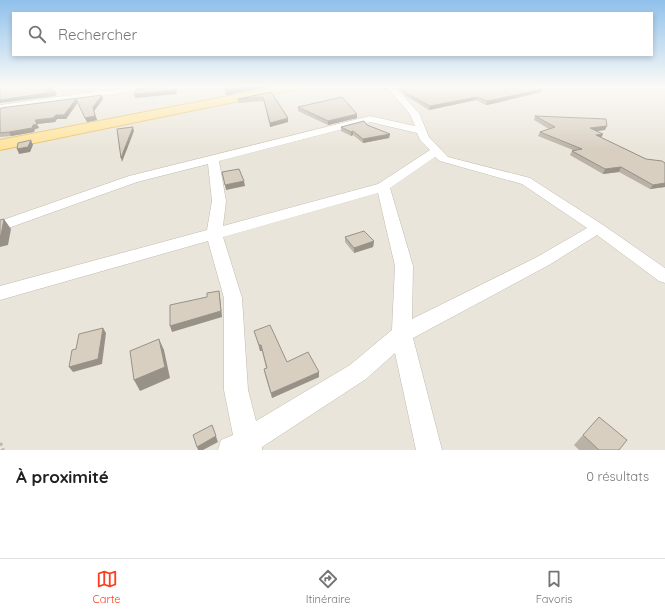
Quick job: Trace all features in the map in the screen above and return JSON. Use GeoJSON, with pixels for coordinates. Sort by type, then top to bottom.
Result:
{"type":"FeatureCollection","features":[{"type":"Feature","properties":{"kind":"main road"},"geometry":{"type":"LineString","coordinates":[[0,145],[192,107]]}},
{"type":"Feature","properties":{"kind":"street"},"geometry":{"type":"LineString","coordinates":[[409,107],[414,113],[424,138],[444,159],[526,181],[598,228],[665,278]]}},
{"type":"Feature","properties":{"kind":"street"},"geometry":{"type":"LineString","coordinates":[[0,226],[132,179],[370,119],[421,131]]}},
{"type":"Feature","properties":{"kind":"street"},"geometry":{"type":"LineString","coordinates":[[0,293],[383,186],[436,151]]}},
{"type":"Feature","properties":{"kind":"street"},"geometry":{"type":"LineString","coordinates":[[213,159],[219,201],[214,234],[233,298],[236,390],[243,447],[358,372],[402,334],[543,261],[598,228]]}},
{"type":"Feature","properties":{"kind":"street"},"geometry":{"type":"LineString","coordinates":[[383,186],[404,266],[402,334],[429,450]]}},
{"type":"Feature","properties":{"kind":"path"},"geometry":{"type":"LineString","coordinates":[[0,443],[3,450]]}},
{"type":"Feature","properties":{"kind":"shaded area"},"geometry":{"type":"Polygon","coordinates":[[[0,107],[665,107],[665,450],[0,450],[0,107]]]}},
{"type":"Feature","properties":{"kind":"building"},"geometry":{"type":"Polygon","coordinates":[[[70,107],[64,115],[56,115],[53,118],[35,120],[37,124],[33,125],[32,128],[0,133],[1,108],[70,107]]]}},
{"type":"Feature","properties":{"kind":"building"},"geometry":{"type":"Polygon","coordinates":[[[80,107],[93,107],[95,116],[85,118],[80,107]]]}},
{"type":"Feature","properties":{"kind":"building"},"geometry":{"type":"Polygon","coordinates":[[[266,107],[281,107],[288,118],[270,123],[266,107]]]}},
{"type":"Feature","properties":{"kind":"building"},"geometry":{"type":"Polygon","coordinates":[[[298,107],[351,107],[357,114],[328,121],[298,107]]]}},
{"type":"Feature","properties":{"kind":"building"},"geometry":{"type":"Polygon","coordinates":[[[535,116],[606,119],[607,126],[590,128],[603,134],[596,135],[646,159],[662,161],[665,163],[665,183],[653,185],[621,167],[605,169],[572,151],[582,149],[540,132],[555,127],[535,116]]]}},
{"type":"Feature","properties":{"kind":"building"},"geometry":{"type":"Polygon","coordinates":[[[364,121],[367,125],[390,134],[363,139],[353,131],[351,132],[341,127],[364,121]]]}},
{"type":"Feature","properties":{"kind":"building"},"geometry":{"type":"Polygon","coordinates":[[[133,127],[121,158],[117,129],[133,127]]]}},
{"type":"Feature","properties":{"kind":"building"},"geometry":{"type":"Polygon","coordinates":[[[31,140],[28,147],[17,149],[18,143],[31,140]]]}},
{"type":"Feature","properties":{"kind":"building"},"geometry":{"type":"Polygon","coordinates":[[[239,169],[244,181],[225,185],[222,172],[239,169]]]}},
{"type":"Feature","properties":{"kind":"building"},"geometry":{"type":"Polygon","coordinates":[[[4,219],[1,235],[0,235],[0,220],[4,219]]]}},
{"type":"Feature","properties":{"kind":"building"},"geometry":{"type":"Polygon","coordinates":[[[364,231],[374,241],[354,248],[345,237],[364,231]]]}},
{"type":"Feature","properties":{"kind":"building"},"geometry":{"type":"Polygon","coordinates":[[[219,291],[221,311],[170,326],[170,305],[207,297],[207,293],[219,291]]]}},
{"type":"Feature","properties":{"kind":"building"},"geometry":{"type":"Polygon","coordinates":[[[270,325],[287,362],[308,352],[319,372],[271,393],[264,369],[267,368],[261,345],[259,345],[254,331],[270,325]]]}},
{"type":"Feature","properties":{"kind":"building"},"geometry":{"type":"Polygon","coordinates":[[[103,328],[98,359],[69,367],[72,350],[76,349],[79,334],[103,328]]]}},
{"type":"Feature","properties":{"kind":"building"},"geometry":{"type":"Polygon","coordinates":[[[159,339],[165,367],[134,380],[130,351],[159,339]]]}},
{"type":"Feature","properties":{"kind":"building"},"geometry":{"type":"Polygon","coordinates":[[[599,417],[627,440],[619,450],[599,450],[583,435],[599,417]]]}},
{"type":"Feature","properties":{"kind":"building"},"geometry":{"type":"Polygon","coordinates":[[[212,425],[216,436],[197,447],[193,435],[212,425]]]}}]}
